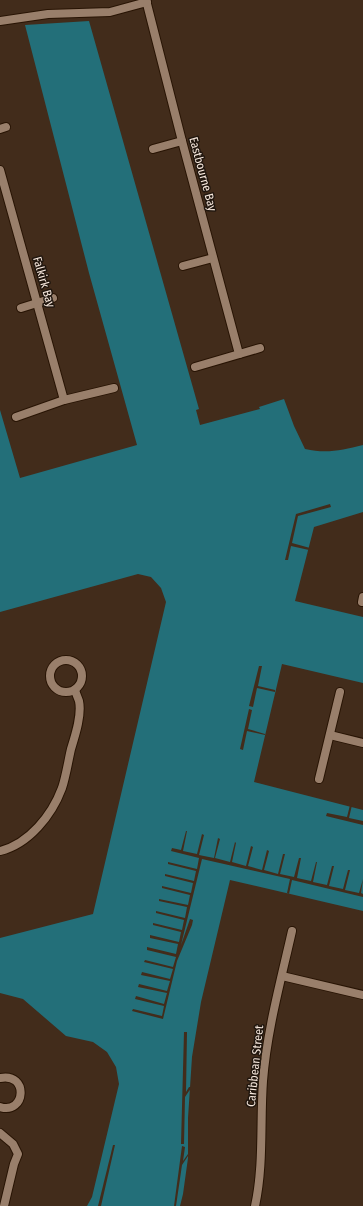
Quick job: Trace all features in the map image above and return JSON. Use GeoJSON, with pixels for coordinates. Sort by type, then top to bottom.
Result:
{"type":"FeatureCollection","features":[{"type":"Feature","properties":{"kind":"street"},"geometry":{"type":"LineString","coordinates":[[0,21],[48,14],[110,12],[147,1]]}},
{"type":"Feature","properties":{"kind":"street","name":"Eastbourne Bay"},"geometry":{"type":"LineString","coordinates":[[147,1],[182,142],[239,354]]}},
{"type":"Feature","properties":{"kind":"street"},"geometry":{"type":"LineString","coordinates":[[153,149],[182,142]]}},
{"type":"Feature","properties":{"kind":"street","name":"Falkirk Bay"},"geometry":{"type":"LineString","coordinates":[[0,170],[64,400]]}},
{"type":"Feature","properties":{"kind":"street"},"geometry":{"type":"LineString","coordinates":[[183,266],[213,258]]}},
{"type":"Feature","properties":{"kind":"street"},"geometry":{"type":"LineString","coordinates":[[21,308],[53,298]]}},
{"type":"Feature","properties":{"kind":"street"},"geometry":{"type":"LineString","coordinates":[[195,367],[260,348]]}},
{"type":"Feature","properties":{"kind":"street"},"geometry":{"type":"LineString","coordinates":[[16,417],[64,400],[114,388]]}},
{"type":"Feature","properties":{"kind":"street"},"geometry":{"type":"LineString","coordinates":[[61,660],[72,661],[80,667],[82,672],[81,682],[75,690],[70,692],[59,691],[51,683],[50,672],[56,663],[61,660]]}},
{"type":"Feature","properties":{"kind":"street"},"geometry":{"type":"LineString","coordinates":[[0,851],[7,850],[22,841],[36,829],[54,805],[62,787],[78,723],[79,702],[75,690]]}},
{"type":"Feature","properties":{"kind":"street"},"geometry":{"type":"LineString","coordinates":[[319,779],[340,692]]}},
{"type":"Feature","properties":{"kind":"street"},"geometry":{"type":"LineString","coordinates":[[330,735],[363,743]]}},
{"type":"Feature","properties":{"kind":"street","name":"Caribbean Street"},"geometry":{"type":"LineString","coordinates":[[255,1206],[260,1176],[263,1082],[267,1046],[292,930]]}},
{"type":"Feature","properties":{"kind":"street"},"geometry":{"type":"LineString","coordinates":[[282,976],[363,995]]}},
{"type":"Feature","properties":{"kind":"street"},"geometry":{"type":"LineString","coordinates":[[0,1078],[6,1077],[15,1080],[21,1093],[17,1103],[13,1106],[8,1108],[0,1107]]}},
{"type":"Feature","properties":{"kind":"street"},"geometry":{"type":"LineString","coordinates":[[0,1133],[14,1144],[18,1154],[14,1164],[4,1206]]}},
{"type":"Feature","properties":{"kind":"water"},"geometry":{"type":"Polygon","coordinates":[[[89,21],[199,409],[196,410],[200,425],[260,409],[259,407],[284,399],[294,426],[305,449],[327,451],[341,450],[363,445],[363,512],[314,527],[295,601],[363,617],[363,683],[282,664],[254,782],[363,810],[363,911],[230,880],[201,1002],[192,1057],[188,1118],[188,1158],[180,1206],[87,1206],[92,1197],[119,1084],[116,1067],[107,1052],[93,1042],[66,1036],[23,999],[0,993],[0,938],[93,914],[166,602],[161,588],[151,577],[138,574],[0,612],[0,410],[20,478],[137,445],[89,273],[25,25],[89,21]]]}},
{"type":"Feature","properties":{"kind":"pier"},"geometry":{"type":"Polygon","coordinates":[[[330,504],[331,507],[298,516],[292,543],[310,548],[309,550],[291,546],[288,560],[285,560],[296,514],[330,504]]]}},
{"type":"Feature","properties":{"kind":"pier"},"geometry":{"type":"Polygon","coordinates":[[[259,666],[262,666],[258,686],[275,690],[275,692],[257,688],[253,707],[249,706],[259,666]]]}},
{"type":"Feature","properties":{"kind":"pier"},"geometry":{"type":"Polygon","coordinates":[[[249,709],[252,710],[248,729],[265,735],[247,731],[243,750],[240,749],[249,709]]]}},
{"type":"Feature","properties":{"kind":"pier"},"geometry":{"type":"Polygon","coordinates":[[[350,805],[352,805],[349,818],[363,821],[363,825],[326,816],[327,813],[347,817],[350,805]]]}},
{"type":"Feature","properties":{"kind":"pier"},"geometry":{"type":"Polygon","coordinates":[[[186,831],[183,851],[197,854],[202,834],[204,835],[199,855],[214,858],[218,838],[220,839],[215,858],[230,862],[235,842],[232,862],[246,866],[251,846],[253,847],[248,866],[262,870],[267,850],[269,851],[264,870],[278,874],[283,854],[285,854],[280,874],[294,877],[299,858],[301,858],[297,878],[311,881],[317,862],[313,882],[327,885],[332,866],[334,866],[329,886],[343,889],[348,870],[350,870],[345,890],[359,893],[363,879],[361,893],[363,894],[363,897],[292,880],[289,894],[287,893],[290,879],[202,859],[181,945],[190,919],[193,920],[192,925],[177,961],[163,1019],[132,1011],[133,1009],[162,1016],[164,1006],[135,999],[136,996],[164,1004],[167,993],[138,987],[139,984],[167,991],[170,981],[141,975],[142,972],[170,979],[173,969],[144,962],[145,960],[173,967],[176,957],[147,950],[147,947],[176,954],[178,944],[150,938],[150,935],[179,942],[181,932],[153,925],[153,923],[182,930],[184,920],[156,913],[156,911],[185,918],[187,907],[159,901],[159,899],[188,905],[190,895],[162,888],[162,886],[191,893],[193,883],[165,876],[165,874],[194,881],[196,871],[168,864],[168,862],[197,869],[199,858],[171,851],[172,848],[181,850],[186,831]]]}},
{"type":"Feature","properties":{"kind":"pier"},"geometry":{"type":"Polygon","coordinates":[[[184,1032],[187,1032],[186,1092],[189,1087],[191,1087],[185,1097],[184,1144],[181,1144],[184,1032]]]}},
{"type":"Feature","properties":{"kind":"pier"},"geometry":{"type":"Polygon","coordinates":[[[113,1145],[115,1145],[101,1206],[98,1206],[113,1145]]]}},
{"type":"Feature","properties":{"kind":"pier"},"geometry":{"type":"Polygon","coordinates":[[[182,1146],[185,1147],[183,1161],[188,1154],[188,1156],[182,1165],[176,1206],[174,1206],[182,1146]]]}}]}
